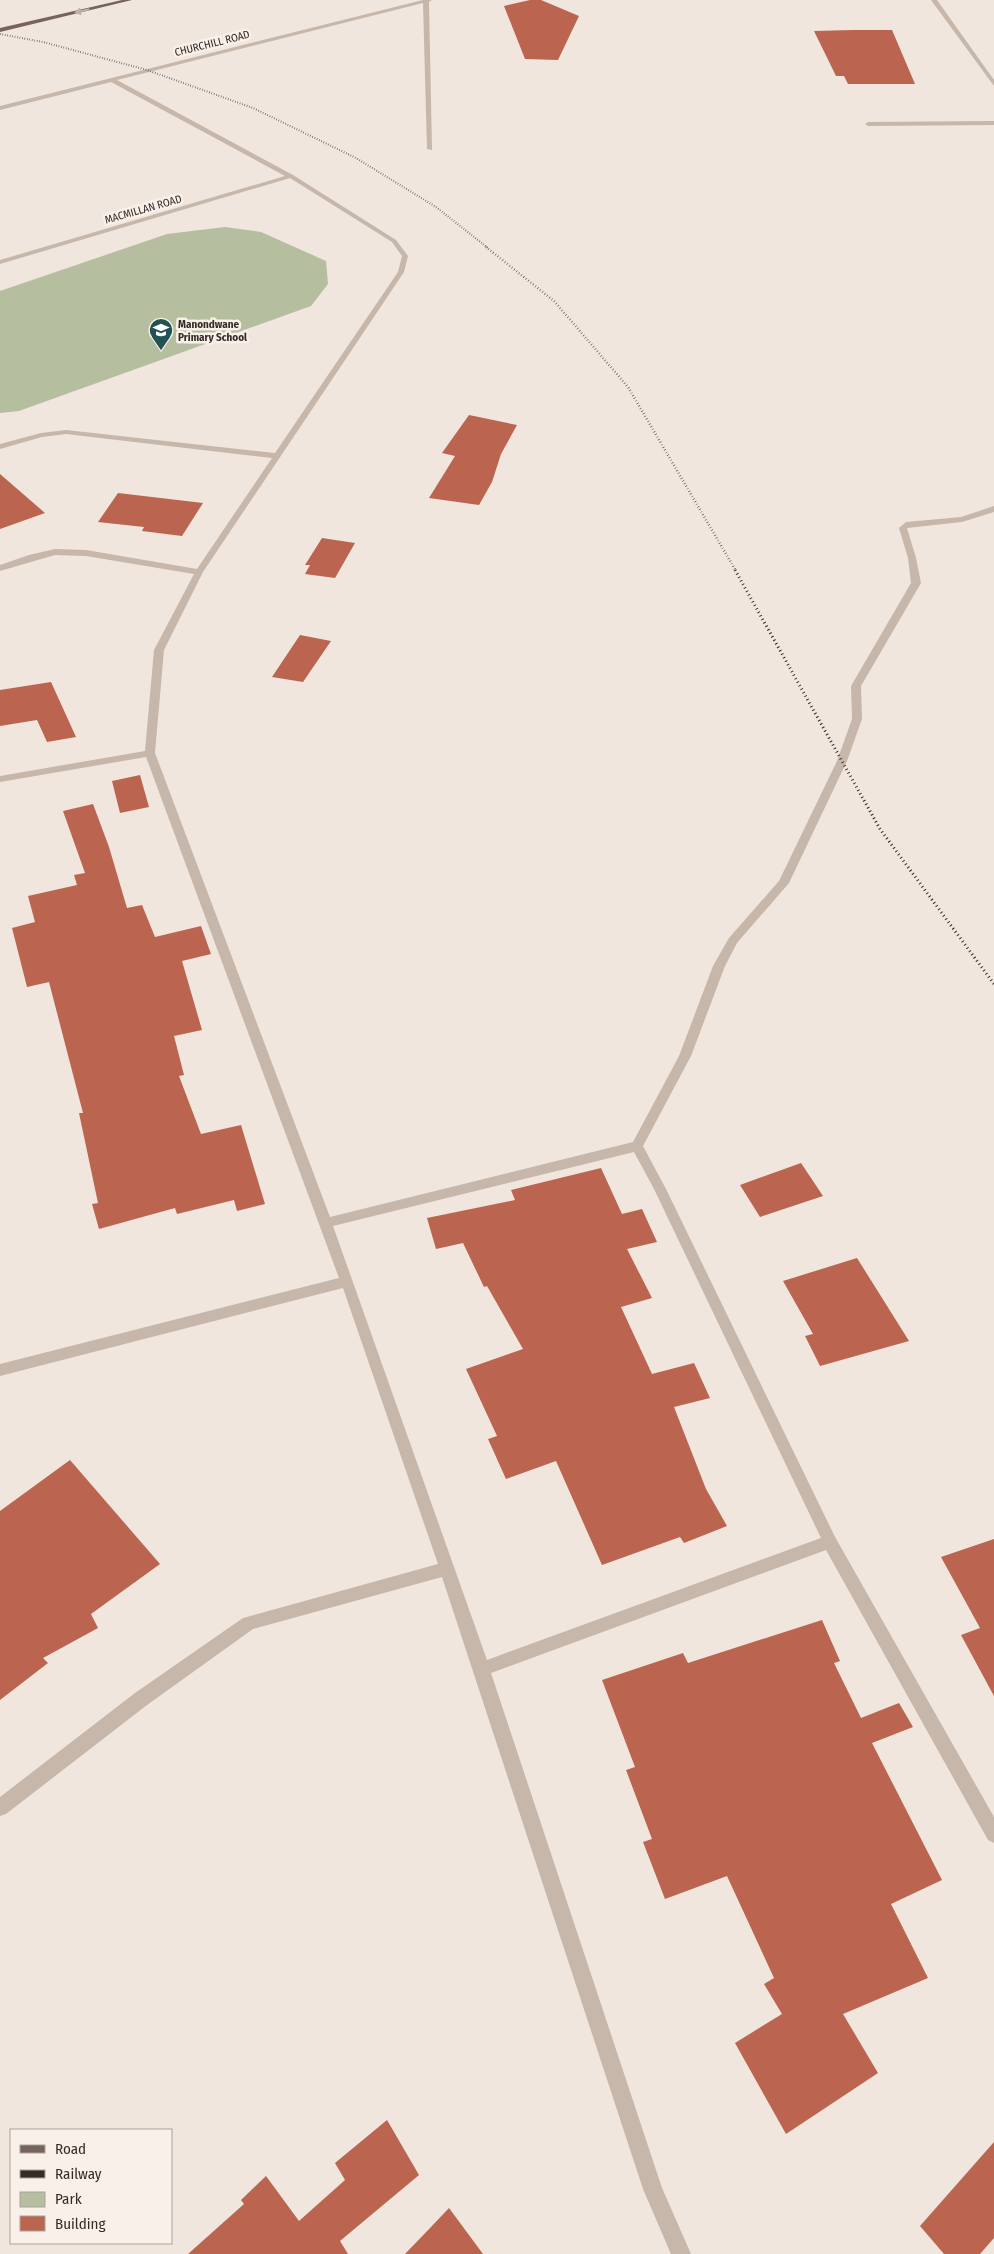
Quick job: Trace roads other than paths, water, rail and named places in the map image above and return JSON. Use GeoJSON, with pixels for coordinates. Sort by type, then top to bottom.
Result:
{"type":"FeatureCollection","features":[{"type":"Feature","properties":{"kind":"main road"},"geometry":{"type":"LineString","coordinates":[[0,30],[129,0]]}},
{"type":"Feature","properties":{"kind":"street"},"geometry":{"type":"LineString","coordinates":[[428,0],[430,149]]}},
{"type":"Feature","properties":{"kind":"street","name":"CHURCHILL ROAD"},"geometry":{"type":"LineString","coordinates":[[0,108],[428,0]]}},
{"type":"Feature","properties":{"kind":"street"},"geometry":{"type":"LineString","coordinates":[[934,0],[994,84]]}},
{"type":"Feature","properties":{"kind":"street"},"geometry":{"type":"LineString","coordinates":[[112,80],[291,176],[394,242],[405,256],[401,272],[199,572],[159,650],[150,753],[347,1281],[482,1669],[653,2190],[681,2254]]}},
{"type":"Feature","properties":{"kind":"street"},"geometry":{"type":"LineString","coordinates":[[868,124],[994,123]]}},
{"type":"Feature","properties":{"kind":"street","name":"MACMILLAN ROAD"},"geometry":{"type":"LineString","coordinates":[[0,262],[291,176]]}},
{"type":"Feature","properties":{"kind":"street"},"geometry":{"type":"LineString","coordinates":[[0,447],[42,435],[66,432],[278,456]]}},
{"type":"Feature","properties":{"kind":"street"},"geometry":{"type":"LineString","coordinates":[[325,1224],[637,1146],[685,1056],[719,966],[733,941],[784,883],[842,761],[857,720],[856,686],[916,583],[912,558],[903,528],[906,526],[962,519],[994,509]]}},
{"type":"Feature","properties":{"kind":"street"},"geometry":{"type":"LineString","coordinates":[[0,568],[32,557],[55,552],[86,553],[199,572]]}},
{"type":"Feature","properties":{"kind":"street"},"geometry":{"type":"LineString","coordinates":[[0,779],[150,753]]}},
{"type":"Feature","properties":{"kind":"street"},"geometry":{"type":"LineString","coordinates":[[637,1146],[660,1189],[830,1542],[994,1834]]}},
{"type":"Feature","properties":{"kind":"street"},"geometry":{"type":"LineString","coordinates":[[0,1370],[347,1281]]}},
{"type":"Feature","properties":{"kind":"street"},"geometry":{"type":"LineString","coordinates":[[482,1669],[830,1542]]}},
{"type":"Feature","properties":{"kind":"street"},"geometry":{"type":"LineString","coordinates":[[0,1808],[141,1699],[249,1623],[447,1569]]}},
{"type":"Feature","properties":{"kind":"railway"},"geometry":{"type":"LineString","coordinates":[[0,34],[43,42],[147,70],[253,108],[356,158],[436,207],[488,248]]}},
{"type":"Feature","properties":{"kind":"railway"},"geometry":{"type":"LineString","coordinates":[[486,247],[554,301],[628,387],[736,571]]}},
{"type":"Feature","properties":{"kind":"railway"},"geometry":{"type":"LineString","coordinates":[[735,570],[880,829],[994,984]]}},
{"type":"Feature","properties":{"kind":"place","name":"Manondwane Primary School"},"geometry":{"type":"Point","coordinates":[161,351]}}]}
